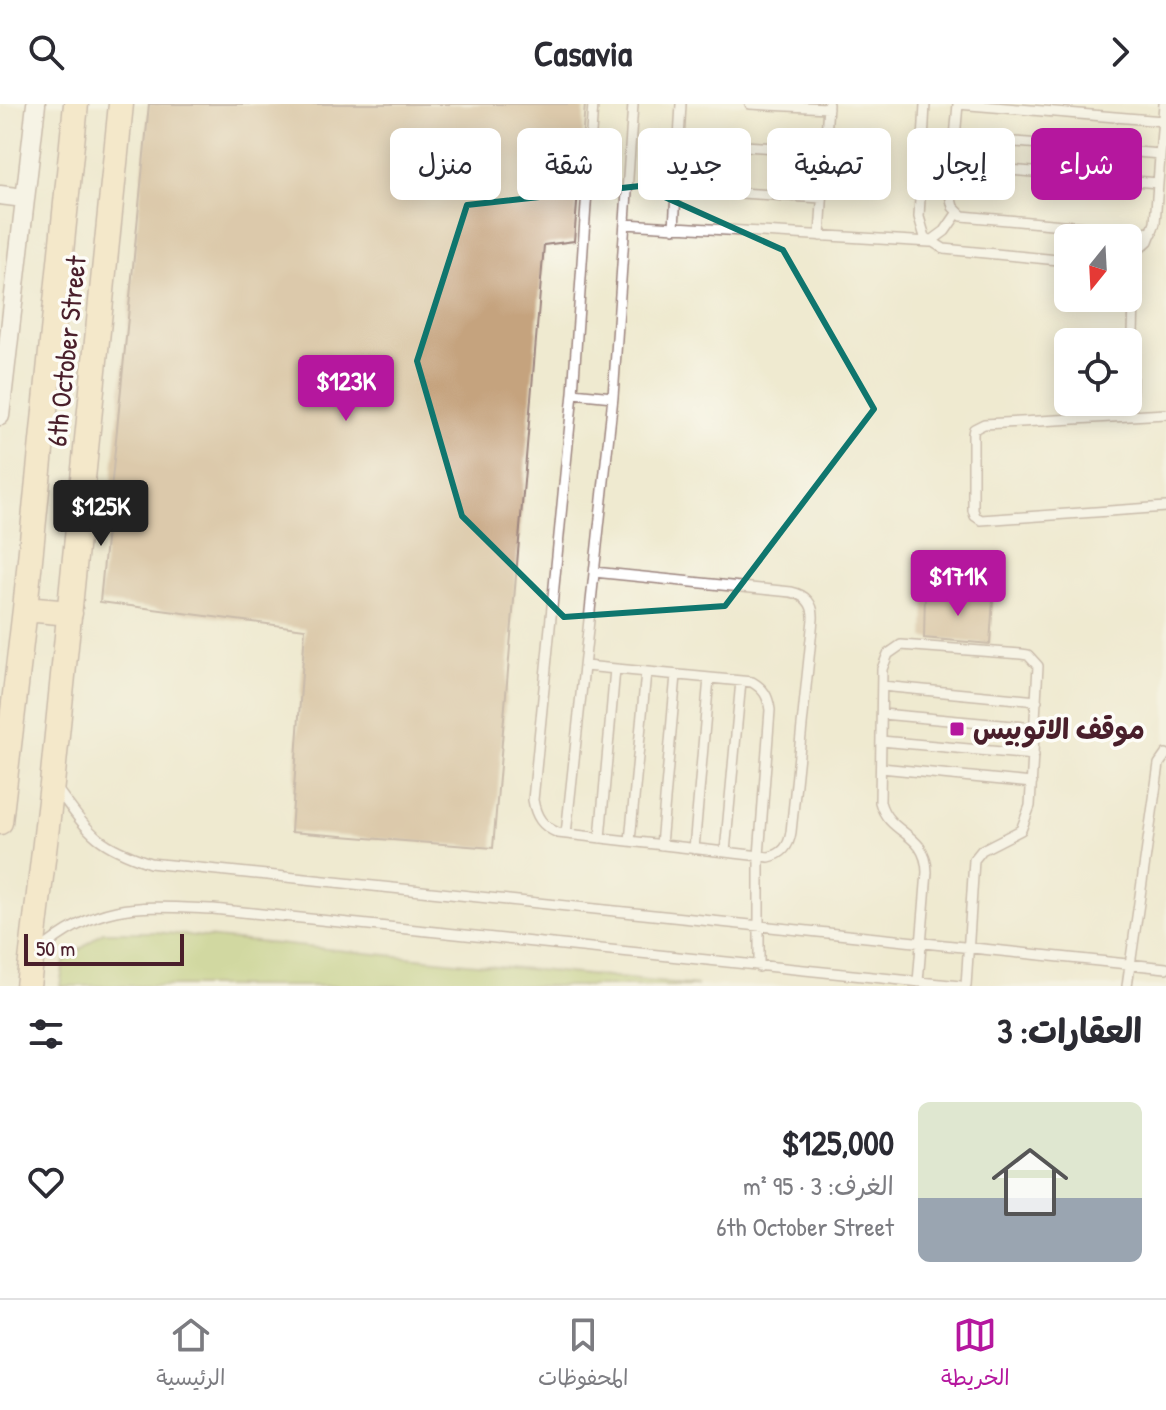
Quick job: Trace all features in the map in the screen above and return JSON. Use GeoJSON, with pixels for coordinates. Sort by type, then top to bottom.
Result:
{"type":"FeatureCollection","features":[{"type":"Feature","properties":{"kind":"street"},"geometry":{"type":"LineString","coordinates":[[0,416],[36,104]]}},
{"type":"Feature","properties":{"kind":"street","name":"6th October Street"},"geometry":{"type":"LineString","coordinates":[[0,822],[25,609],[76,104]]}},
{"type":"Feature","properties":{"kind":"street","name":"6th October Street"},"geometry":{"type":"LineString","coordinates":[[28,986],[52,784],[121,104]]}},
{"type":"Feature","properties":{"kind":"street"},"geometry":{"type":"LineString","coordinates":[[0,195],[24,198]]}},
{"type":"Feature","properties":{"kind":"street"},"geometry":{"type":"LineString","coordinates":[[25,609],[70,613]]}},
{"type":"Feature","properties":{"kind":"lane"},"geometry":{"type":"LineString","coordinates":[[593,104],[573,393],[533,800],[540,821],[547,828],[566,834],[759,856],[778,855],[790,841],[813,619],[809,601],[791,592],[594,572]]}},
{"type":"Feature","properties":{"kind":"lane"},"geometry":{"type":"LineString","coordinates":[[566,834],[613,397],[633,104]]}},
{"type":"Feature","properties":{"kind":"lane"},"geometry":{"type":"LineString","coordinates":[[680,128],[681,104]]}},
{"type":"Feature","properties":{"kind":"lane"},"geometry":{"type":"LineString","coordinates":[[750,104],[828,106],[827,128]]}},
{"type":"Feature","properties":{"kind":"lane"},"geometry":{"type":"LineString","coordinates":[[925,104],[919,217],[921,231],[930,242]]}},
{"type":"Feature","properties":{"kind":"lane"},"geometry":{"type":"LineString","coordinates":[[956,128],[958,104],[1163,121]]}},
{"type":"Feature","properties":{"kind":"lane"},"geometry":{"type":"LineString","coordinates":[[1142,244],[1152,233],[1164,104]]}},
{"type":"Feature","properties":{"kind":"lane"},"geometry":{"type":"LineString","coordinates":[[1015,142],[1160,154]]}},
{"type":"Feature","properties":{"kind":"lane"},"geometry":{"type":"LineString","coordinates":[[1015,170],[1158,183]]}},
{"type":"Feature","properties":{"kind":"lane"},"geometry":{"type":"LineString","coordinates":[[674,228],[675,200]]}},
{"type":"Feature","properties":{"kind":"lane"},"geometry":{"type":"LineString","coordinates":[[820,236],[822,200]]}},
{"type":"Feature","properties":{"kind":"lane"},"geometry":{"type":"LineString","coordinates":[[951,200],[953,207],[962,216],[1152,233]]}},
{"type":"Feature","properties":{"kind":"lane"},"geometry":{"type":"LineString","coordinates":[[930,242],[945,231],[958,212]]}},
{"type":"Feature","properties":{"kind":"lane"},"geometry":{"type":"LineString","coordinates":[[625,224],[930,242],[944,249],[1054,260]]}},
{"type":"Feature","properties":{"kind":"lane"},"geometry":{"type":"LineString","coordinates":[[573,393],[613,397]]}},
{"type":"Feature","properties":{"kind":"lane"},"geometry":{"type":"LineString","coordinates":[[1142,415],[1166,414]]}},
{"type":"Feature","properties":{"kind":"lane"},"geometry":{"type":"LineString","coordinates":[[1131,416],[979,425],[973,434],[975,516],[981,520],[1166,507]]}},
{"type":"Feature","properties":{"kind":"lane"},"geometry":{"type":"LineString","coordinates":[[918,982],[927,872],[925,856],[917,841],[889,821],[880,802],[884,661],[901,645],[1028,655],[1038,666],[1030,806],[1021,830],[982,850],[974,860],[966,986]]}},
{"type":"Feature","properties":{"kind":"lane"},"geometry":{"type":"LineString","coordinates":[[585,666],[752,682],[762,688],[768,698],[770,710],[759,856],[759,967]]}},
{"type":"Feature","properties":{"kind":"lane"},"geometry":{"type":"LineString","coordinates":[[600,838],[615,669]]}},
{"type":"Feature","properties":{"kind":"lane"},"geometry":{"type":"LineString","coordinates":[[630,841],[646,672]]}},
{"type":"Feature","properties":{"kind":"lane"},"geometry":{"type":"LineString","coordinates":[[661,845],[676,675]]}},
{"type":"Feature","properties":{"kind":"lane"},"geometry":{"type":"LineString","coordinates":[[694,849],[709,678]]}},
{"type":"Feature","properties":{"kind":"lane"},"geometry":{"type":"LineString","coordinates":[[725,852],[741,681]]}},
{"type":"Feature","properties":{"kind":"lane"},"geometry":{"type":"LineString","coordinates":[[882,686],[1037,701]]}},
{"type":"Feature","properties":{"kind":"lane"},"geometry":{"type":"LineString","coordinates":[[882,714],[1036,728]]}},
{"type":"Feature","properties":{"kind":"lane"},"geometry":{"type":"LineString","coordinates":[[881,741],[1034,755]]}},
{"type":"Feature","properties":{"kind":"lane"},"geometry":{"type":"LineString","coordinates":[[1127,986],[1159,764],[1166,754]]}},
{"type":"Feature","properties":{"kind":"lane"},"geometry":{"type":"LineString","coordinates":[[881,768],[1032,783]]}},
{"type":"Feature","properties":{"kind":"lane"},"geometry":{"type":"LineString","coordinates":[[52,784],[89,832],[115,852],[150,863],[1166,968]]}},
{"type":"Feature","properties":{"kind":"lane"},"geometry":{"type":"LineString","coordinates":[[32,957],[59,934],[86,919],[136,906],[213,909],[960,986]]}},
{"type":"Feature","properties":{"kind":"highlighted area"},"geometry":{"type":"Polygon","coordinates":[[[640,186],[783,250],[874,409],[725,606],[564,617],[462,516],[417,361],[467,205],[640,186]]]}},
{"type":"Feature","properties":{"kind":"green space"},"geometry":{"type":"Polygon","coordinates":[[[103,932],[156,932],[698,986],[60,986],[64,962],[103,932]]]}},
{"type":"Feature","properties":{"kind":"building"},"geometry":{"type":"Polygon","coordinates":[[[149,104],[585,104],[583,128],[517,128],[517,200],[577,200],[574,241],[544,245],[493,848],[291,832],[305,629],[100,602],[149,104]]]}},
{"type":"Feature","properties":{"kind":"building"},"geometry":{"type":"Polygon","coordinates":[[[925,593],[993,598],[990,644],[924,638],[925,593]]]}},
{"type":"Feature","properties":{"kind":"place","name":"موقف الاتوبيس"},"geometry":{"type":"Point","coordinates":[957,729]}}]}
